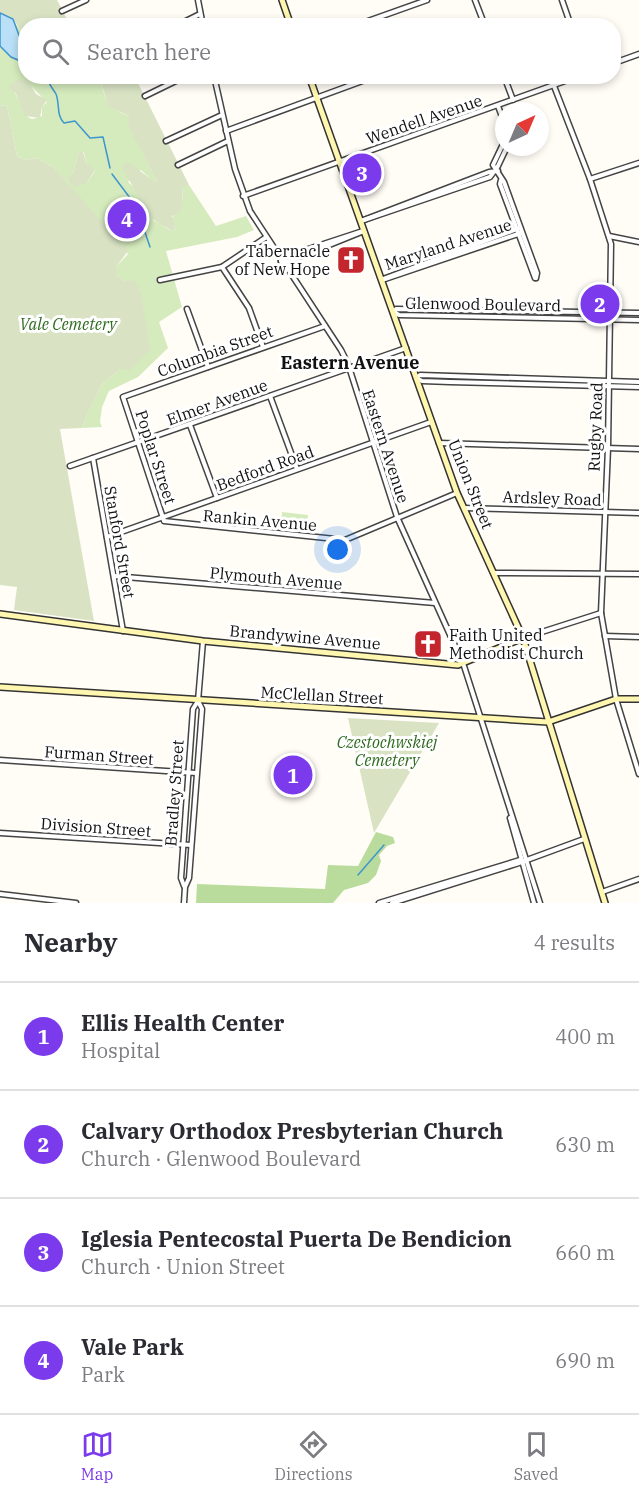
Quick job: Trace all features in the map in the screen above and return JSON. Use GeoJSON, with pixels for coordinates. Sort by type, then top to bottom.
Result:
{"type":"FeatureCollection","features":[{"type":"Feature","properties":{"kind":"main road"},"geometry":{"type":"LineString","coordinates":[[282,0],[288,18]]}},
{"type":"Feature","properties":{"kind":"main road","name":"Union Street"},"geometry":{"type":"LineString","coordinates":[[311,84],[457,493],[523,638],[605,903]]}},
{"type":"Feature","properties":{"kind":"main road","name":"Brandywine Avenue"},"geometry":{"type":"LineString","coordinates":[[0,614],[203,641],[462,663],[523,638]]}},
{"type":"Feature","properties":{"kind":"main road","name":"McClellan Street"},"geometry":{"type":"LineString","coordinates":[[0,687],[548,722],[616,699],[639,699]]}},
{"type":"Feature","properties":{"kind":"street"},"geometry":{"type":"LineString","coordinates":[[62,11],[86,0]]}},
{"type":"Feature","properties":{"kind":"street"},"geometry":{"type":"LineString","coordinates":[[198,0],[201,18]]}},
{"type":"Feature","properties":{"kind":"street"},"geometry":{"type":"LineString","coordinates":[[376,18],[425,0]]}},
{"type":"Feature","properties":{"kind":"street"},"geometry":{"type":"LineString","coordinates":[[476,0],[482,18]]}},
{"type":"Feature","properties":{"kind":"street"},"geometry":{"type":"LineString","coordinates":[[562,0],[568,18]]}},
{"type":"Feature","properties":{"kind":"street"},"geometry":{"type":"LineString","coordinates":[[192,18],[200,14]]}},
{"type":"Feature","properties":{"kind":"street"},"geometry":{"type":"LineString","coordinates":[[621,60],[639,54]]}},
{"type":"Feature","properties":{"kind":"street"},"geometry":{"type":"LineString","coordinates":[[145,96],[170,84]]}},
{"type":"Feature","properties":{"kind":"street","name":"Eastern Avenue"},"geometry":{"type":"LineString","coordinates":[[216,84],[243,196],[265,238],[341,350],[397,517],[462,663],[503,792]]}},
{"type":"Feature","properties":{"kind":"street"},"geometry":{"type":"LineString","coordinates":[[226,131],[355,84]]}},
{"type":"Feature","properties":{"kind":"street"},"geometry":{"type":"LineString","coordinates":[[507,84],[513,100]]}},
{"type":"Feature","properties":{"kind":"street","name":"Wendell Avenue"},"geometry":{"type":"LineString","coordinates":[[508,102],[559,84]]}},
{"type":"Feature","properties":{"kind":"street","name":"Rugby Road"},"geometry":{"type":"LineString","coordinates":[[554,86],[609,236],[608,448],[601,613],[616,699],[637,760],[639,774]]}},
{"type":"Feature","properties":{"kind":"street","name":"Wendell Avenue"},"geometry":{"type":"LineString","coordinates":[[243,196],[495,107]]}},
{"type":"Feature","properties":{"kind":"street"},"geometry":{"type":"LineString","coordinates":[[166,141],[222,115]]}},
{"type":"Feature","properties":{"kind":"street"},"geometry":{"type":"LineString","coordinates":[[178,165],[228,141]]}},
{"type":"Feature","properties":{"kind":"street"},"geometry":{"type":"LineString","coordinates":[[497,156],[493,165],[504,182],[518,231],[536,278],[537,273],[518,231]]}},
{"type":"Feature","properties":{"kind":"street"},"geometry":{"type":"LineString","coordinates":[[360,221],[496,171],[503,156]]}},
{"type":"Feature","properties":{"kind":"street"},"geometry":{"type":"LineString","coordinates":[[590,179],[639,163]]}},
{"type":"Feature","properties":{"kind":"street"},"geometry":{"type":"LineString","coordinates":[[281,261],[284,257],[364,231]]}},
{"type":"Feature","properties":{"kind":"street","name":"Maryland Avenue"},"geometry":{"type":"LineString","coordinates":[[382,280],[518,231]]}},
{"type":"Feature","properties":{"kind":"street"},"geometry":{"type":"LineString","coordinates":[[609,236],[639,242]]}},
{"type":"Feature","properties":{"kind":"street"},"geometry":{"type":"LineString","coordinates":[[160,280],[222,267],[265,238]]}},
{"type":"Feature","properties":{"kind":"street"},"geometry":{"type":"LineString","coordinates":[[222,267],[249,308],[263,347]]}},
{"type":"Feature","properties":{"kind":"street"},"geometry":{"type":"LineString","coordinates":[[187,309],[208,367]]}},
{"type":"Feature","properties":{"kind":"street","name":"Glenwood Boulevard"},"geometry":{"type":"LineString","coordinates":[[639,313],[396,309],[394,312],[399,315],[639,320]]}},
{"type":"Feature","properties":{"kind":"street","name":"Columbia Street"},"geometry":{"type":"LineString","coordinates":[[126,405],[123,397],[325,326]]}},
{"type":"Feature","properties":{"kind":"street","name":"Elmer Avenue"},"geometry":{"type":"LineString","coordinates":[[70,466],[406,348]]}},
{"type":"Feature","properties":{"kind":"street"},"geometry":{"type":"LineString","coordinates":[[416,378],[432,381],[639,382]]}},
{"type":"Feature","properties":{"kind":"street"},"geometry":{"type":"LineString","coordinates":[[609,383],[639,387]]}},
{"type":"Feature","properties":{"kind":"street"},"geometry":{"type":"LineString","coordinates":[[270,396],[297,469]]}},
{"type":"Feature","properties":{"kind":"street","name":"Poplar Street"},"geometry":{"type":"LineString","coordinates":[[126,405],[163,517]]}},
{"type":"Feature","properties":{"kind":"street","name":"Bedford Road"},"geometry":{"type":"LineString","coordinates":[[107,537],[432,421]]}},
{"type":"Feature","properties":{"kind":"street"},"geometry":{"type":"LineString","coordinates":[[190,425],[217,498]]}},
{"type":"Feature","properties":{"kind":"street"},"geometry":{"type":"LineString","coordinates":[[439,443],[639,449]]}},
{"type":"Feature","properties":{"kind":"street","name":"Stanford Street"},"geometry":{"type":"LineString","coordinates":[[93,458],[123,631]]}},
{"type":"Feature","properties":{"kind":"street","name":"Rankin Avenue"},"geometry":{"type":"LineString","coordinates":[[163,517],[166,523],[345,540],[457,493]]}},
{"type":"Feature","properties":{"kind":"street","name":"Ardsley Road"},"geometry":{"type":"LineString","coordinates":[[464,508],[639,513]]}},
{"type":"Feature","properties":{"kind":"street"},"geometry":{"type":"LineString","coordinates":[[495,573],[639,574]]}},
{"type":"Feature","properties":{"kind":"street","name":"Plymouth Avenue"},"geometry":{"type":"LineString","coordinates":[[114,576],[435,603]]}},
{"type":"Feature","properties":{"kind":"street","name":"Brandywine Avenue"},"geometry":{"type":"LineString","coordinates":[[523,638],[601,613]]}},
{"type":"Feature","properties":{"kind":"street"},"geometry":{"type":"LineString","coordinates":[[605,636],[639,637]]}},
{"type":"Feature","properties":{"kind":"street","name":"Bradley Street"},"geometry":{"type":"LineString","coordinates":[[184,903],[184,887],[181,878],[187,772],[193,710],[198,701],[203,641]]}},
{"type":"Feature","properties":{"kind":"street","name":"Bradley Street"},"geometry":{"type":"LineString","coordinates":[[184,887],[189,878],[202,709],[198,701]]}},
{"type":"Feature","properties":{"kind":"street","name":"Furman Street"},"geometry":{"type":"LineString","coordinates":[[0,760],[196,773]]}},
{"type":"Feature","properties":{"kind":"street"},"geometry":{"type":"LineString","coordinates":[[503,792],[540,903]]}},
{"type":"Feature","properties":{"kind":"street"},"geometry":{"type":"LineString","coordinates":[[503,792],[534,903]]}},
{"type":"Feature","properties":{"kind":"street","name":"Division Street"},"geometry":{"type":"LineString","coordinates":[[0,833],[191,845]]}},
{"type":"Feature","properties":{"kind":"street"},"geometry":{"type":"LineString","coordinates":[[392,903],[516,864],[526,858],[584,839]]}},
{"type":"Feature","properties":{"kind":"street"},"geometry":{"type":"LineString","coordinates":[[379,903],[521,860]]}},
{"type":"Feature","properties":{"kind":"street"},"geometry":{"type":"LineString","coordinates":[[601,892],[639,879]]}},
{"type":"Feature","properties":{"kind":"street"},"geometry":{"type":"LineString","coordinates":[[0,894],[76,903]]}},
{"type":"Feature","properties":{"kind":"green space"},"geometry":{"type":"Polygon","coordinates":[[[0,0],[57,0],[66,18],[18,18],[18,26],[13,19],[0,13],[0,0]]]}},
{"type":"Feature","properties":{"kind":"green space"},"geometry":{"type":"Polygon","coordinates":[[[0,13],[18,26],[18,84],[101,84],[111,106],[129,116],[129,125],[157,181],[155,183],[141,170],[128,182],[138,191],[154,221],[173,231],[176,228],[172,218],[183,200],[182,186],[189,185],[216,226],[246,216],[254,230],[237,237],[166,251],[182,307],[159,322],[168,348],[138,377],[109,391],[102,407],[100,422],[102,427],[81,428],[102,384],[120,369],[125,282],[116,275],[116,267],[128,254],[53,167],[37,158],[25,160],[17,156],[7,105],[0,106],[0,13]],[[32,87],[12,88],[28,117],[32,119],[42,116],[42,107],[47,102],[32,87]],[[79,152],[73,173],[67,180],[86,184],[95,171],[86,163],[84,152],[79,152]]]}},
{"type":"Feature","properties":{"kind":"green space"},"geometry":{"type":"Polygon","coordinates":[[[18,80],[18,84],[30,84],[36,94],[47,100],[42,107],[40,118],[25,116],[16,94],[8,86],[18,80]]]}},
{"type":"Feature","properties":{"kind":"green space"},"geometry":{"type":"Polygon","coordinates":[[[101,84],[138,84],[189,185],[182,187],[181,208],[172,216],[176,228],[173,231],[153,219],[123,169],[122,166],[128,162],[155,182],[157,181],[128,125],[129,116],[109,107],[101,84]]]}},
{"type":"Feature","properties":{"kind":"green space","name":"Vale Cemetery"},"geometry":{"type":"Polygon","coordinates":[[[7,105],[17,156],[25,160],[37,158],[53,167],[128,251],[116,267],[116,275],[125,282],[134,280],[141,293],[150,350],[129,370],[120,369],[102,384],[81,428],[60,429],[94,621],[14,610],[17,587],[0,585],[0,106],[7,105]]]}},
{"type":"Feature","properties":{"kind":"green space"},"geometry":{"type":"Polygon","coordinates":[[[83,151],[86,163],[95,170],[86,184],[73,187],[67,179],[73,173],[79,152],[83,151]]]}},
{"type":"Feature","properties":{"kind":"green space"},"geometry":{"type":"Polygon","coordinates":[[[282,512],[308,515],[306,532],[281,529],[282,512]]]}},
{"type":"Feature","properties":{"kind":"green space","name":"Czestochwskiej Cemetery"},"geometry":{"type":"Polygon","coordinates":[[[348,718],[439,723],[374,833],[348,718]]]}},
{"type":"Feature","properties":{"kind":"green space"},"geometry":{"type":"Polygon","coordinates":[[[376,832],[393,837],[395,843],[387,846],[379,855],[381,861],[376,875],[368,883],[344,890],[333,903],[196,903],[197,884],[325,889],[328,865],[358,866],[376,832]]]}},
{"type":"Feature","properties":{"kind":"water"},"geometry":{"type":"Polygon","coordinates":[[[0,13],[13,19],[18,33],[18,60],[11,57],[0,46],[0,13]]]}},
{"type":"Feature","properties":{"kind":"waterway"},"geometry":{"type":"LineString","coordinates":[[49,84],[56,94],[59,113],[64,123],[75,121],[90,138],[103,137],[110,168]]}},
{"type":"Feature","properties":{"kind":"waterway"},"geometry":{"type":"LineString","coordinates":[[112,174],[136,206],[150,247]]}},
{"type":"Feature","properties":{"kind":"waterway"},"geometry":{"type":"LineString","coordinates":[[358,875],[384,845]]}},
{"type":"Feature","properties":{"kind":"place","name":"Iglesia Pentecostal Puerta De Bendicion"},"geometry":{"type":"Point","coordinates":[362,173]}},
{"type":"Feature","properties":{"kind":"place","name":"Vale Park"},"geometry":{"type":"Point","coordinates":[127,219]}},
{"type":"Feature","properties":{"kind":"place","name":"Tabernacle of New Hope"},"geometry":{"type":"Point","coordinates":[351,260]}},
{"type":"Feature","properties":{"kind":"place","name":"Calvary Orthodox Presbyterian Church"},"geometry":{"type":"Point","coordinates":[600,304]}},
{"type":"Feature","properties":{"kind":"place","name":"Faith United Methodist Church"},"geometry":{"type":"Point","coordinates":[428,644]}},
{"type":"Feature","properties":{"kind":"place","name":"Ellis Health Center"},"geometry":{"type":"Point","coordinates":[293,775]}},
{"type":"Feature","properties":{"kind":"district","name":"Eastern Avenue"},"geometry":{"type":"Point","coordinates":[350,363]}}]}
